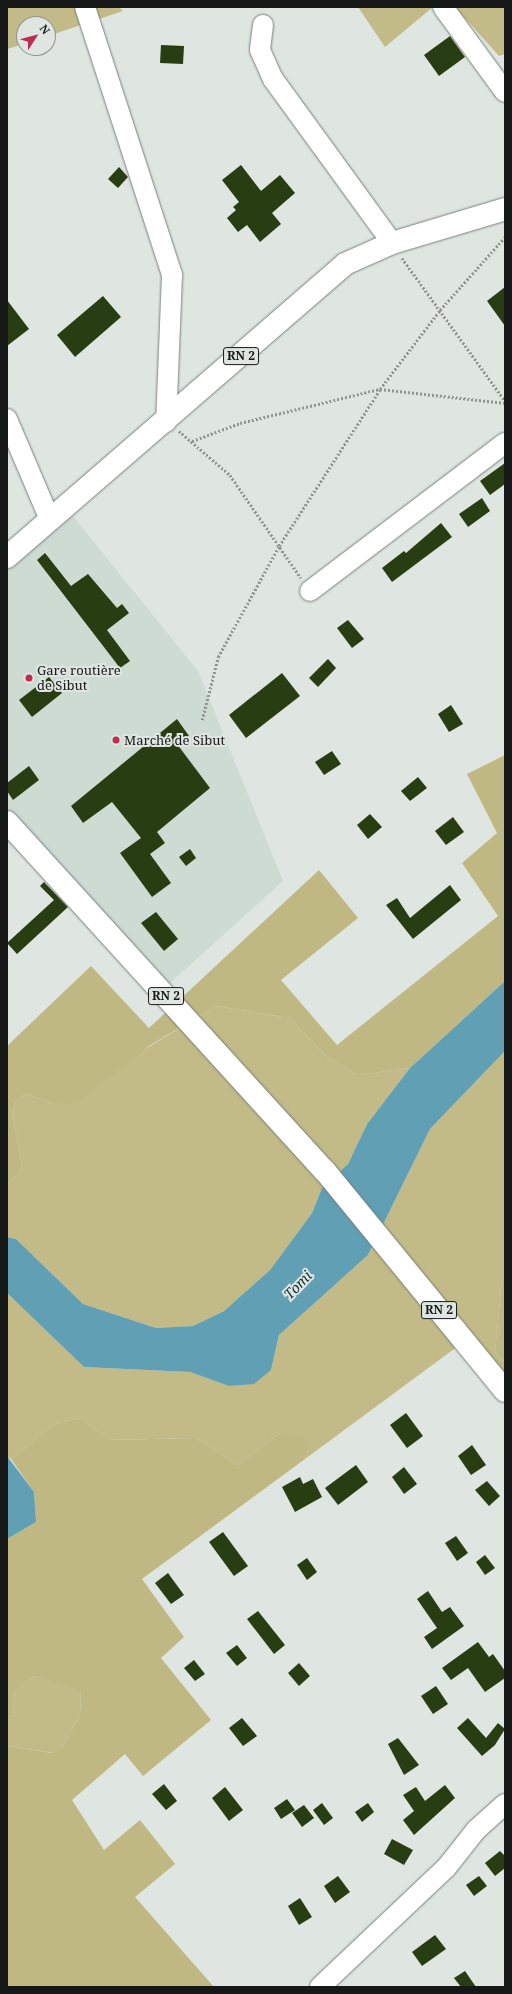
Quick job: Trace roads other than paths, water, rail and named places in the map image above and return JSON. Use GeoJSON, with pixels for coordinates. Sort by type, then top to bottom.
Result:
{"type":"FeatureCollection","features":[{"type":"Feature","properties":{"kind":"main road","name":"RN 2"},"geometry":{"type":"LineString","coordinates":[[7,557],[166,422],[345,264],[392,243],[505,209]]}},
{"type":"Feature","properties":{"kind":"main road","name":"RN 2"},"geometry":{"type":"LineString","coordinates":[[7,822],[325,1170],[505,1391]]}},
{"type":"Feature","properties":{"kind":"street"},"geometry":{"type":"LineString","coordinates":[[85,7],[172,275],[166,422]]}},
{"type":"Feature","properties":{"kind":"street"},"geometry":{"type":"LineString","coordinates":[[443,7],[505,92]]}},
{"type":"Feature","properties":{"kind":"street"},"geometry":{"type":"LineString","coordinates":[[263,25],[260,50],[273,80],[392,243]]}},
{"type":"Feature","properties":{"kind":"street"},"geometry":{"type":"LineString","coordinates":[[7,419],[50,520]]}},
{"type":"Feature","properties":{"kind":"street"},"geometry":{"type":"LineString","coordinates":[[310,591],[505,444]]}},
{"type":"Feature","properties":{"kind":"street"},"geometry":{"type":"LineString","coordinates":[[320,1987],[446,1868],[476,1830],[505,1804]]}},
{"type":"Feature","properties":{"kind":"water","name":"Tomi"},"geometry":{"type":"Polygon","coordinates":[[[505,981],[505,1051],[430,1129],[368,1255],[279,1335],[271,1370],[254,1384],[229,1386],[190,1372],[84,1367],[7,1293],[7,1237],[16,1239],[83,1304],[156,1328],[193,1326],[224,1311],[270,1270],[312,1213],[322,1188],[348,1164],[367,1124],[410,1068],[505,981]]]}},
{"type":"Feature","properties":{"kind":"water"},"geometry":{"type":"Polygon","coordinates":[[[7,1456],[34,1492],[36,1522],[7,1539],[7,1456]]]}},
{"type":"Feature","properties":{"kind":"place","name":"Gare routière de Sibut"},"geometry":{"type":"Point","coordinates":[29,678]}},
{"type":"Feature","properties":{"kind":"place","name":"Marché de Sibut"},"geometry":{"type":"Point","coordinates":[116,740]}}]}
